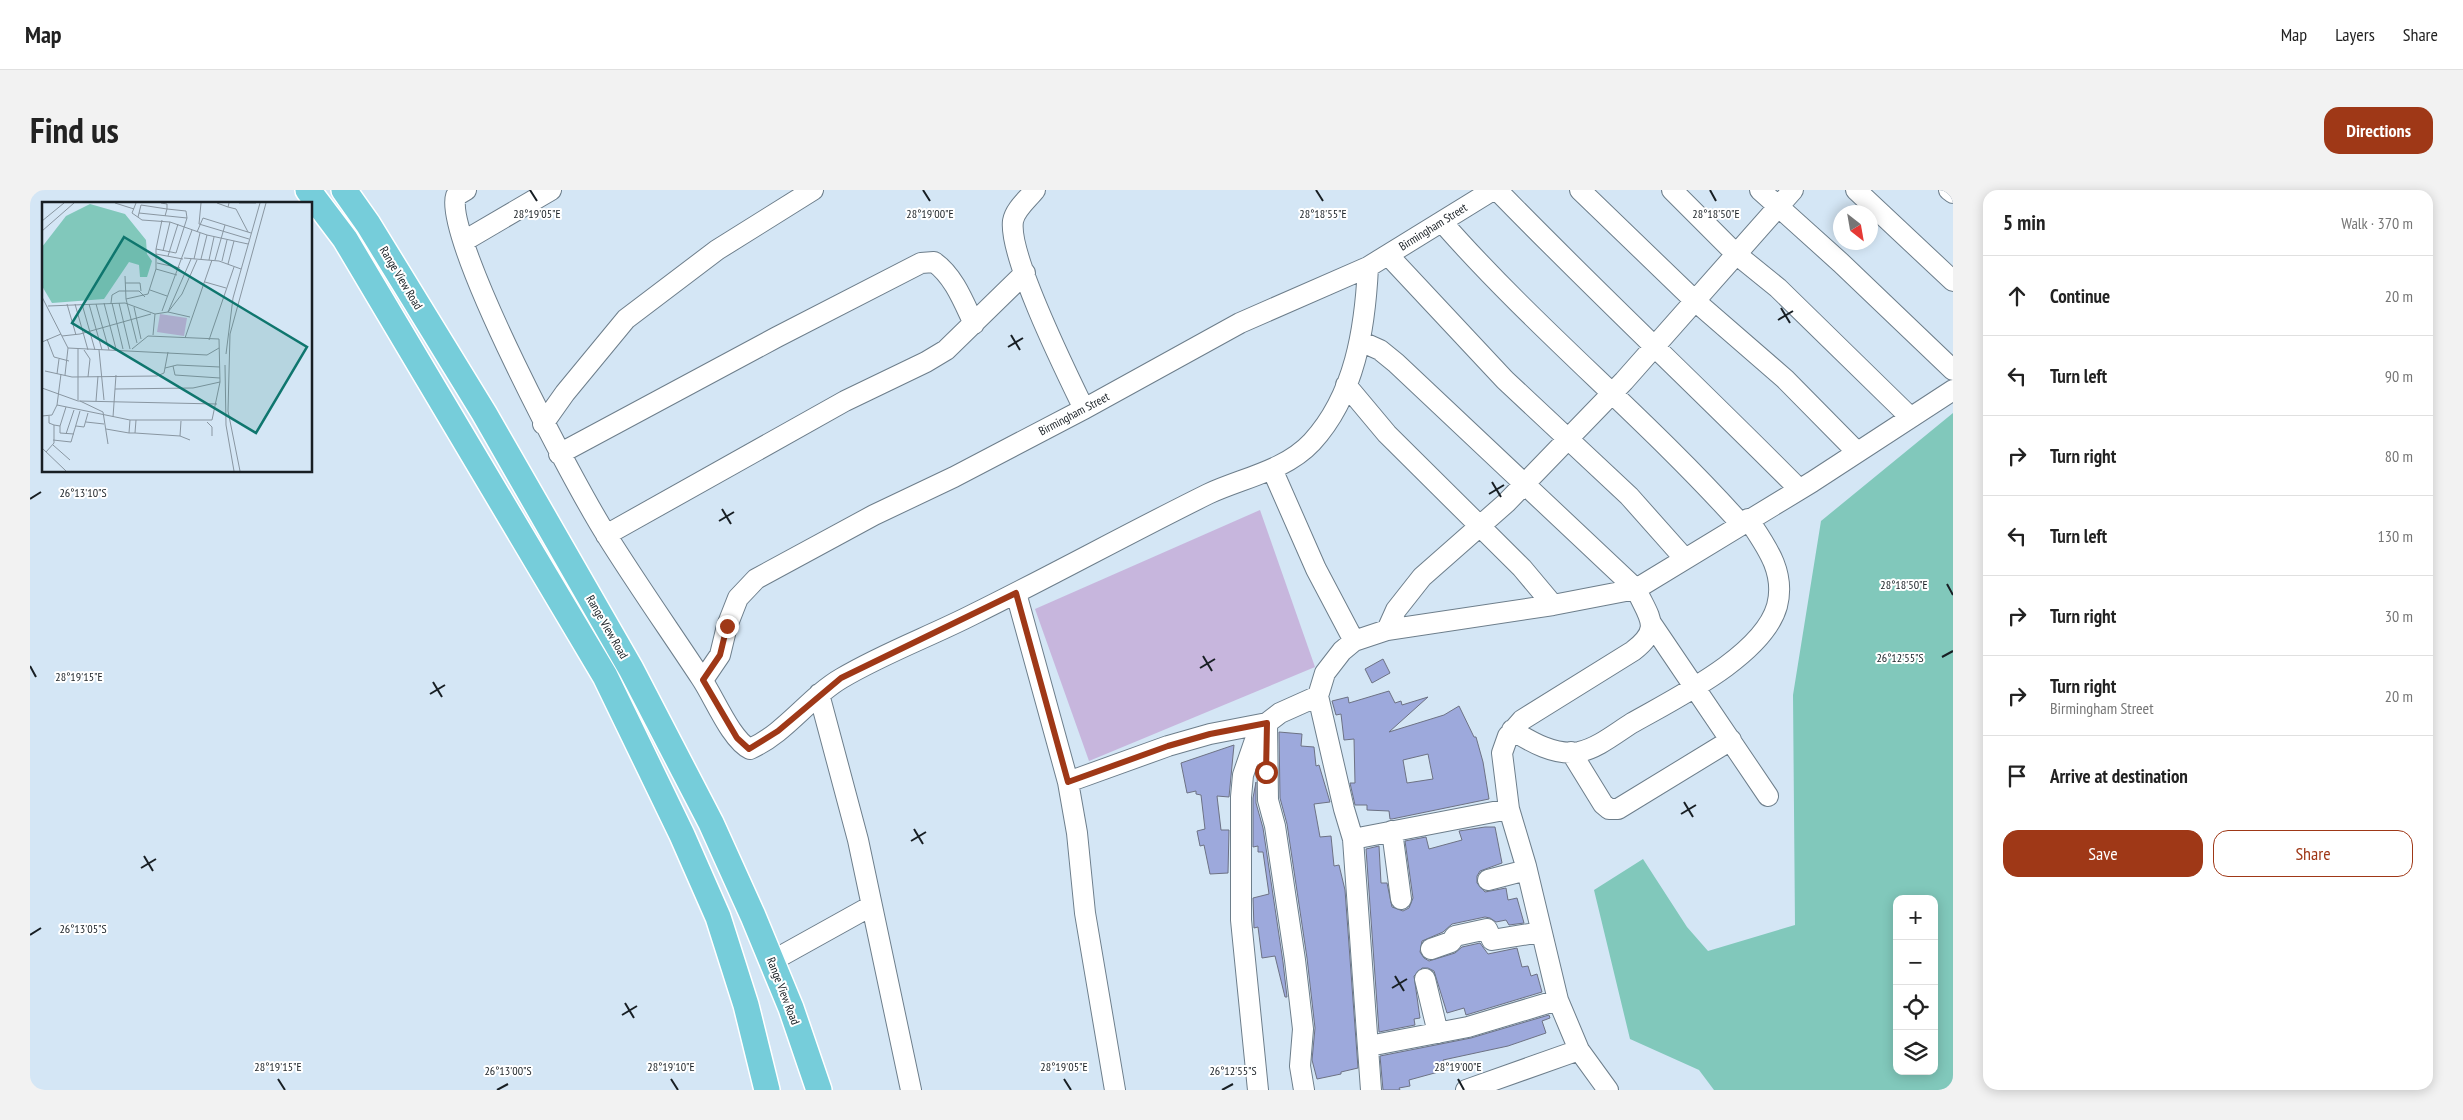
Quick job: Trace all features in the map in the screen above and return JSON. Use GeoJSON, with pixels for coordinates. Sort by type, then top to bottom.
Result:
{"type":"FeatureCollection","features":[{"type":"Feature","properties":{"kind":"main road"},"geometry":{"type":"LineString","coordinates":[[308,190],[345,239],[605,676],[682,835],[718,918],[746,1004],[767,1090]]}},
{"type":"Feature","properties":{"kind":"main road","name":"Range View Road"},"geometry":{"type":"LineString","coordinates":[[344,190],[368,224],[484,413],[630,669],[712,823],[791,1008],[819,1090]]}},
{"type":"Feature","properties":{"kind":"street"},"geometry":{"type":"LineString","coordinates":[[466,190],[458,194],[455,208],[477,280],[559,454],[606,535],[703,680],[737,738],[750,749],[778,731],[819,694],[841,678],[1016,593],[1218,490],[1272,469],[1310,444],[1325,426],[1354,368],[1365,313],[1368,267]]}},
{"type":"Feature","properties":{"kind":"street"},"geometry":{"type":"LineString","coordinates":[[464,240],[551,190]]}},
{"type":"Feature","properties":{"kind":"street"},"geometry":{"type":"LineString","coordinates":[[544,424],[565,393],[626,319],[718,250],[813,190]]}},
{"type":"Feature","properties":{"kind":"street"},"geometry":{"type":"LineString","coordinates":[[1035,190],[1018,210],[1013,222],[1016,241],[1025,273],[1051,338],[1084,409]]}},
{"type":"Feature","properties":{"kind":"street"},"geometry":{"type":"LineString","coordinates":[[1495,190],[1583,279],[1655,345],[1799,489]]}},
{"type":"Feature","properties":{"kind":"street","name":"Birmingham Street"},"geometry":{"type":"LineString","coordinates":[[703,680],[720,655],[727,626],[738,598],[756,579],[874,515],[954,477],[1084,409],[1240,324],[1368,267],[1495,190]]}},
{"type":"Feature","properties":{"kind":"street"},"geometry":{"type":"LineString","coordinates":[[1580,190],[1694,300],[1784,379],[1857,452]]}},
{"type":"Feature","properties":{"kind":"street"},"geometry":{"type":"LineString","coordinates":[[1672,190],[1736,254],[1778,288],[1910,417]]}},
{"type":"Feature","properties":{"kind":"street"},"geometry":{"type":"LineString","coordinates":[[1760,190],[1777,208],[1841,263],[1953,370]]}},
{"type":"Feature","properties":{"kind":"street"},"geometry":{"type":"LineString","coordinates":[[1386,630],[1396,610],[1422,577],[1526,483],[1613,392],[1793,190]]}},
{"type":"Feature","properties":{"kind":"street"},"geometry":{"type":"LineString","coordinates":[[1856,190],[1953,281]]}},
{"type":"Feature","properties":{"kind":"street"},"geometry":{"type":"LineString","coordinates":[[1949,190],[1953,193]]}},
{"type":"Feature","properties":{"kind":"street"},"geometry":{"type":"LineString","coordinates":[[1442,222],[1484,270],[1550,335],[1613,392],[1744,521],[1770,552],[1777,571],[1777,606],[1768,625],[1743,652],[1721,670],[1695,687],[1594,746],[1571,752],[1533,743],[1512,730]]}},
{"type":"Feature","properties":{"kind":"street"},"geometry":{"type":"LineString","coordinates":[[1388,255],[1505,380],[1629,496],[1685,559]]}},
{"type":"Feature","properties":{"kind":"street"},"geometry":{"type":"LineString","coordinates":[[559,454],[833,307],[921,263],[934,262],[940,266],[956,288],[974,324]]}},
{"type":"Feature","properties":{"kind":"street"},"geometry":{"type":"LineString","coordinates":[[606,535],[845,401],[926,362],[946,350],[1025,273]]}},
{"type":"Feature","properties":{"kind":"street"},"geometry":{"type":"LineString","coordinates":[[1360,341],[1380,350],[1396,362],[1636,589],[1651,622],[1768,796]]}},
{"type":"Feature","properties":{"kind":"street"},"geometry":{"type":"LineString","coordinates":[[1346,385],[1387,434],[1522,568],[1552,605]]}},
{"type":"Feature","properties":{"kind":"street"},"geometry":{"type":"LineString","coordinates":[[1371,1090],[1353,839],[1344,809],[1318,696],[1325,673],[1354,641],[1386,630],[1552,605],[1636,589],[1799,489],[1953,390]]}},
{"type":"Feature","properties":{"kind":"street"},"geometry":{"type":"LineString","coordinates":[[1272,469],[1316,569],[1354,641]]}},
{"type":"Feature","properties":{"kind":"street"},"geometry":{"type":"LineString","coordinates":[[1016,593],[1068,782],[1077,833],[1085,912],[1115,1090]]}},
{"type":"Feature","properties":{"kind":"street"},"geometry":{"type":"LineString","coordinates":[[1608,1090],[1579,1050],[1558,1000],[1527,870],[1508,808],[1502,753],[1504,744],[1512,730],[1522,720],[1543,709],[1646,640],[1650,633],[1651,622]]}},
{"type":"Feature","properties":{"kind":"street"},"geometry":{"type":"LineString","coordinates":[[819,694],[839,765],[911,1090]]}},
{"type":"Feature","properties":{"kind":"street"},"geometry":{"type":"LineString","coordinates":[[1258,1090],[1241,920],[1241,797],[1243,775],[1250,754],[1267,723],[1280,713],[1318,696]]}},
{"type":"Feature","properties":{"kind":"street"},"geometry":{"type":"LineString","coordinates":[[1068,782],[1168,746],[1210,734],[1267,723]]}},
{"type":"Feature","properties":{"kind":"street"},"geometry":{"type":"LineString","coordinates":[[1267,723],[1268,800],[1277,835],[1295,960],[1302,1029],[1300,1066],[1304,1090]]}},
{"type":"Feature","properties":{"kind":"street"},"geometry":{"type":"LineString","coordinates":[[1571,752],[1603,804],[1613,809],[1625,806],[1731,740]]}},
{"type":"Feature","properties":{"kind":"street"},"geometry":{"type":"LineString","coordinates":[[1353,839],[1508,808]]}},
{"type":"Feature","properties":{"kind":"street"},"geometry":{"type":"LineString","coordinates":[[1392,831],[1401,899]]}},
{"type":"Feature","properties":{"kind":"street"},"geometry":{"type":"LineString","coordinates":[[1488,880],[1527,870]]}},
{"type":"Feature","properties":{"kind":"street"},"geometry":{"type":"LineString","coordinates":[[772,961],[871,906]]}},
{"type":"Feature","properties":{"kind":"street"},"geometry":{"type":"LineString","coordinates":[[1431,949],[1451,942],[1456,936],[1487,929],[1492,940],[1541,932]]}},
{"type":"Feature","properties":{"kind":"street"},"geometry":{"type":"LineString","coordinates":[[1424,979],[1438,1033]]}},
{"type":"Feature","properties":{"kind":"street"},"geometry":{"type":"LineString","coordinates":[[1369,1046],[1468,1028],[1558,1000]]}},
{"type":"Feature","properties":{"kind":"street"},"geometry":{"type":"LineString","coordinates":[[1466,1090],[1579,1050]]}},
{"type":"Feature","properties":{"kind":"shaded area"},"geometry":{"type":"Polygon","coordinates":[[[1953,413],[1953,1090],[1714,1090],[1699,1070],[1630,1039],[1594,890],[1643,859],[1687,927],[1708,951],[1795,925],[1793,695],[1821,521],[1953,413]]]}},
{"type":"Feature","properties":{"kind":"shaded area"},"geometry":{"type":"Polygon","coordinates":[[[1260,510],[1315,667],[1089,761],[1035,609],[1260,510]]]}},
{"type":"Feature","properties":{"kind":"building"},"geometry":{"type":"Polygon","coordinates":[[[1383,659],[1390,673],[1372,683],[1365,669],[1383,659]]]}},
{"type":"Feature","properties":{"kind":"building"},"geometry":{"type":"Polygon","coordinates":[[[1389,691],[1395,703],[1401,701],[1402,705],[1428,697],[1389,732],[1444,715],[1459,706],[1474,737],[1476,737],[1483,762],[1489,799],[1392,819],[1390,819],[1389,811],[1367,810],[1367,805],[1355,805],[1350,783],[1355,783],[1354,739],[1344,740],[1341,714],[1336,715],[1332,701],[1348,697],[1349,703],[1389,691]],[[1428,754],[1403,760],[1407,783],[1433,779],[1428,754]]]}},
{"type":"Feature","properties":{"kind":"building"},"geometry":{"type":"Polygon","coordinates":[[[1279,732],[1302,734],[1301,746],[1314,747],[1316,766],[1319,765],[1330,802],[1314,804],[1320,837],[1331,836],[1334,866],[1339,865],[1345,890],[1358,1068],[1317,1079],[1312,1060],[1315,1028],[1307,958],[1287,824],[1280,798],[1279,732]]]}},
{"type":"Feature","properties":{"kind":"building"},"geometry":{"type":"Polygon","coordinates":[[[1234,745],[1229,797],[1217,796],[1221,830],[1229,830],[1228,873],[1210,874],[1204,845],[1200,846],[1197,831],[1205,829],[1201,795],[1196,794],[1196,791],[1187,793],[1181,763],[1234,745]]]}},
{"type":"Feature","properties":{"kind":"building"},"geometry":{"type":"Polygon","coordinates":[[[1256,782],[1256,803],[1263,828],[1287,997],[1285,997],[1275,956],[1262,958],[1258,927],[1254,928],[1253,898],[1269,894],[1263,852],[1258,852],[1258,846],[1253,847],[1253,798],[1256,782]]]}},
{"type":"Feature","properties":{"kind":"building"},"geometry":{"type":"Polygon","coordinates":[[[1495,827],[1502,863],[1480,871],[1477,876],[1477,883],[1485,892],[1506,888],[1508,900],[1517,898],[1524,923],[1509,925],[1506,920],[1496,922],[1485,917],[1452,924],[1443,932],[1422,941],[1420,952],[1429,961],[1455,953],[1462,947],[1480,943],[1488,954],[1517,948],[1522,967],[1528,966],[1531,976],[1537,974],[1542,992],[1466,1015],[1464,1008],[1447,1013],[1434,971],[1422,968],[1414,976],[1420,1018],[1414,1019],[1415,1025],[1379,1032],[1366,849],[1379,846],[1381,883],[1387,883],[1392,907],[1403,911],[1409,908],[1413,898],[1405,841],[1426,837],[1429,849],[1462,840],[1459,831],[1495,827]]]}},
{"type":"Feature","properties":{"kind":"building"},"geometry":{"type":"Polygon","coordinates":[[[1549,1015],[1550,1018],[1542,1021],[1546,1033],[1508,1046],[1443,1060],[1446,1069],[1442,1071],[1409,1080],[1410,1086],[1399,1088],[1400,1090],[1383,1090],[1380,1056],[1471,1038],[1549,1015]]]}},
{"type":"Feature","properties":{"kind":"route"},"geometry":{"type":"LineString","coordinates":[[727,626],[720,655],[703,680],[737,738],[749,749],[778,731],[819,694],[841,678],[1016,593],[1068,782],[1168,746],[1210,734],[1267,723],[1266,772]]}}]}
